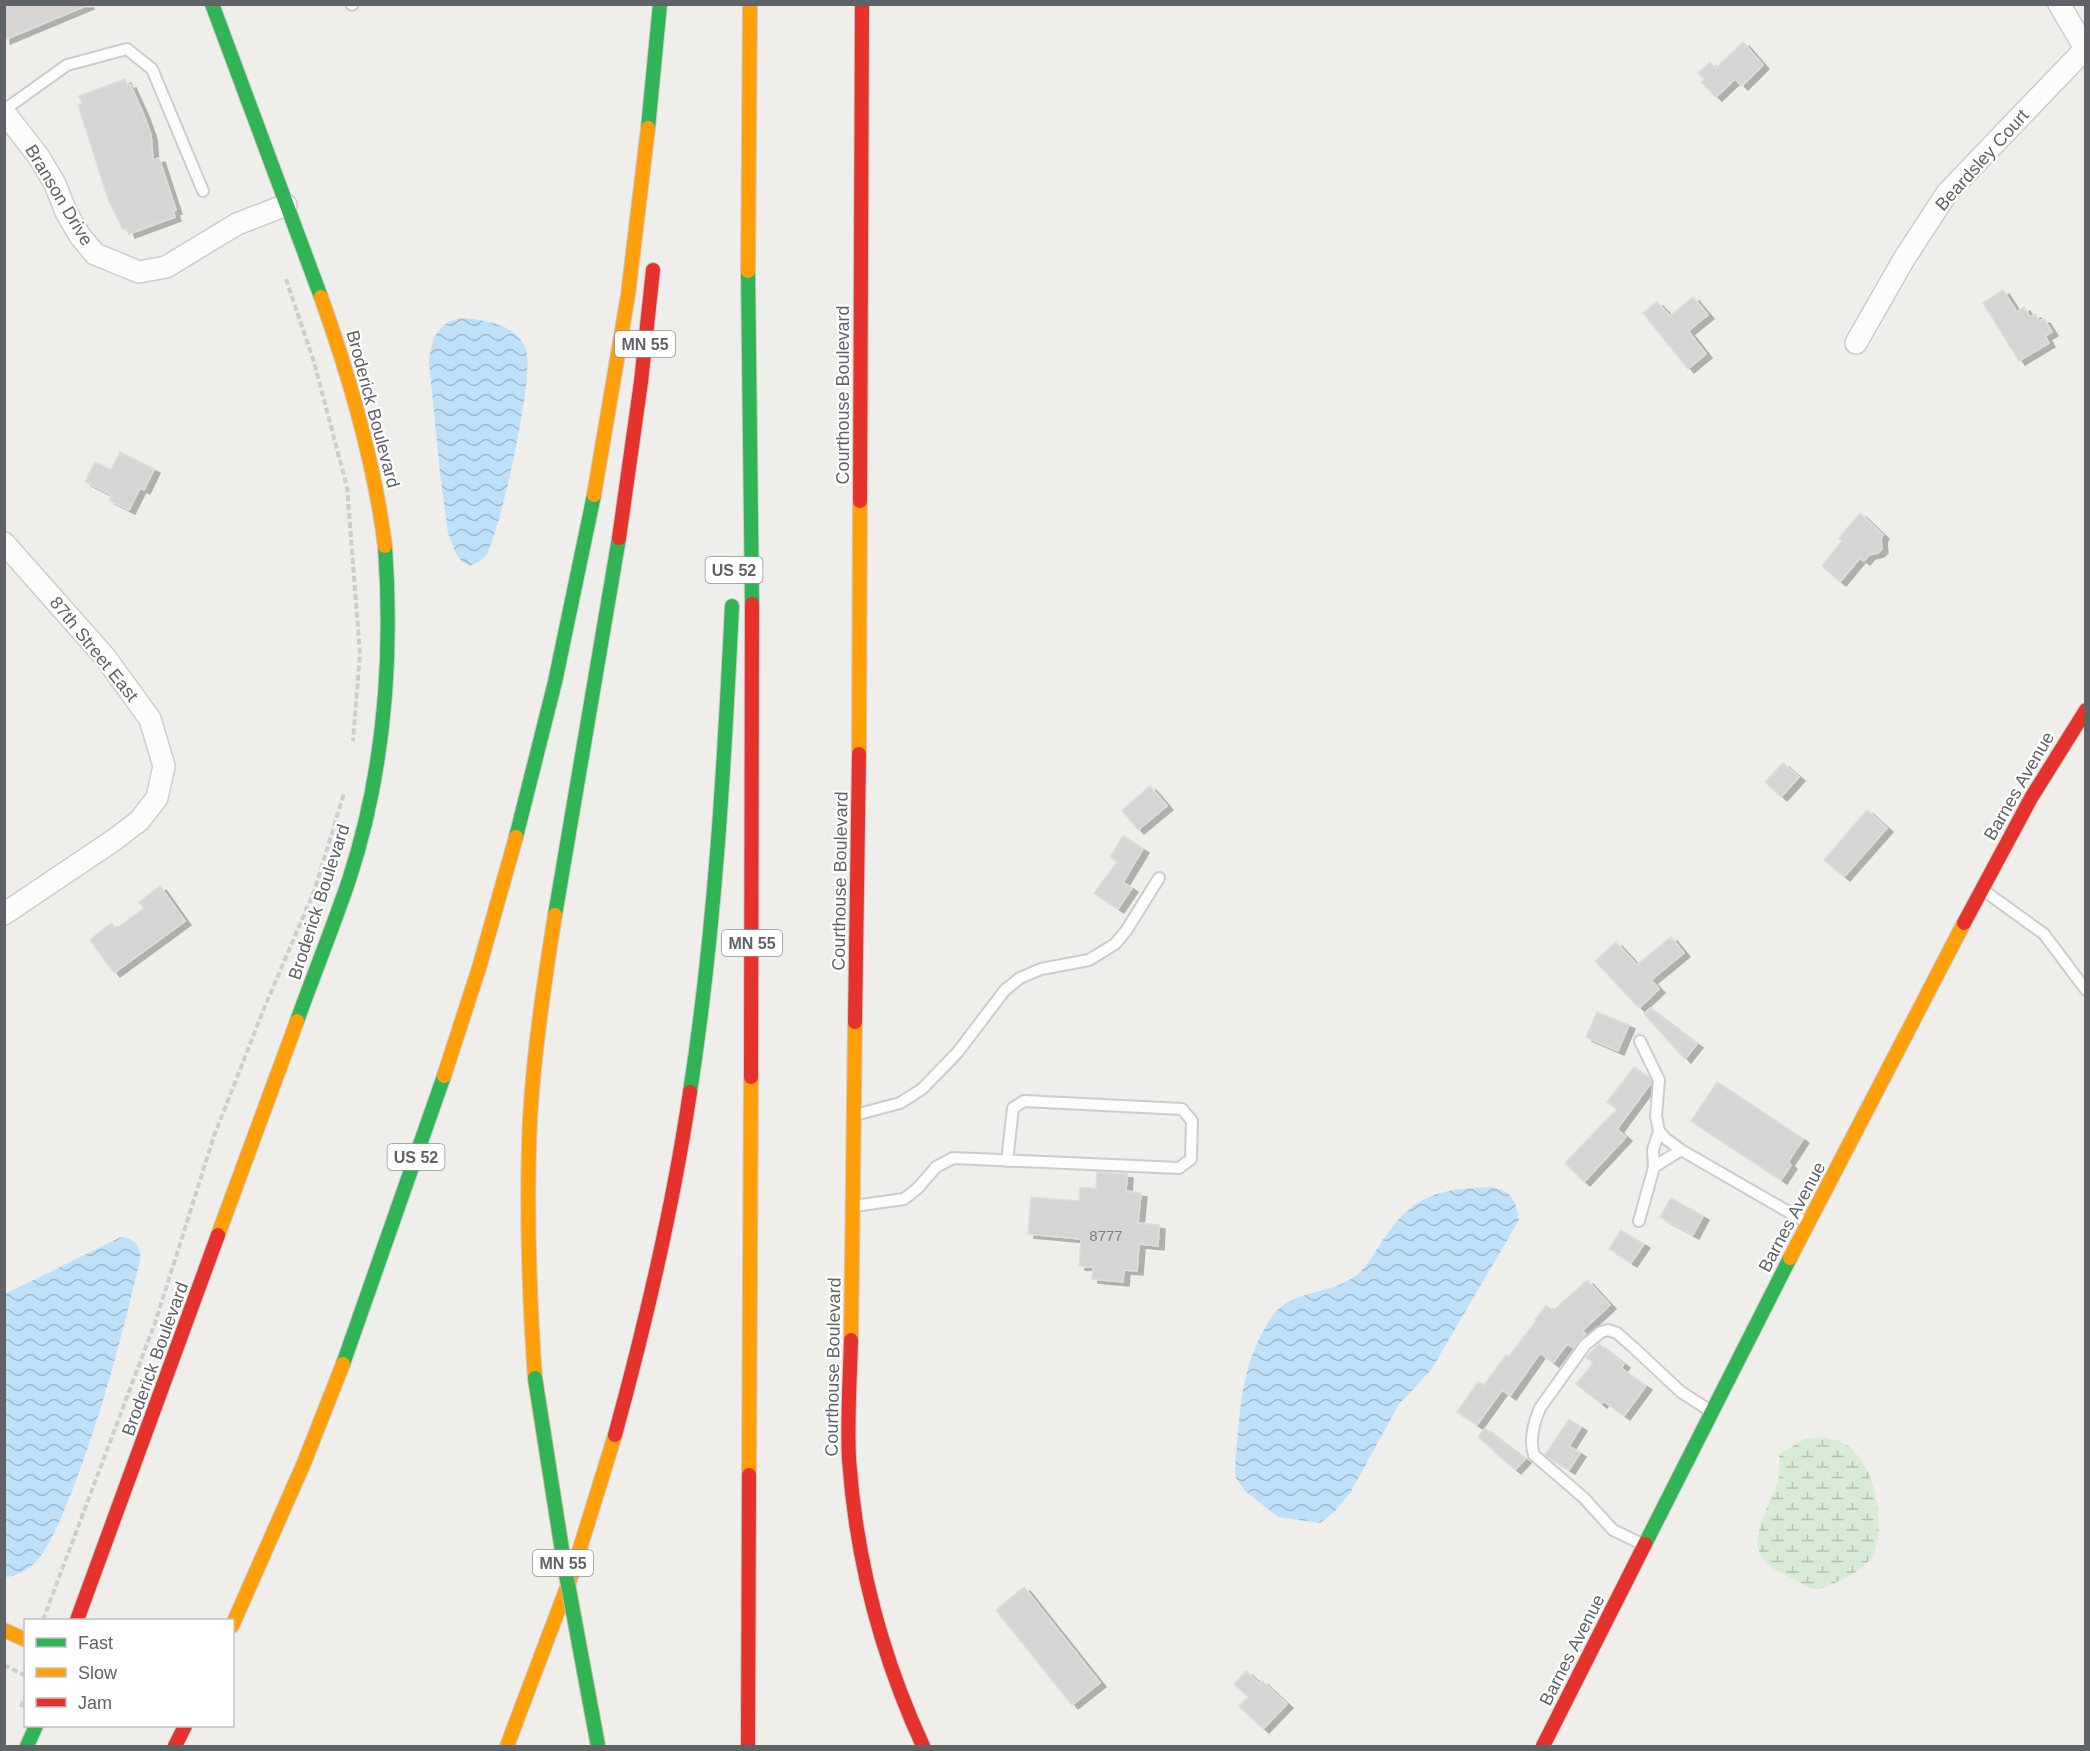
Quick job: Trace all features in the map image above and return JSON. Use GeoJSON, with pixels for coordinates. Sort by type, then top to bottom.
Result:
{"type":"FeatureCollection","features":[{"type":"Feature","properties":{"kind":"main road","name":"Broderick Boulevard"},"geometry":{"type":"LineString","coordinates":[[77,1619],[349,879],[373,785],[382,724],[388,638],[388,592],[385,547],[373,468],[351,381],[335,334],[213,4]]}},
{"type":"Feature","properties":{"kind":"main road","name":"US 52"},"geometry":{"type":"LineString","coordinates":[[234,1621],[325,1410],[385,1251],[459,1034],[521,816],[559,663],[614,388],[645,163],[660,4]]}},
{"type":"Feature","properties":{"kind":"main road"},"geometry":{"type":"LineString","coordinates":[[664,102],[665,4]]}},
{"type":"Feature","properties":{"kind":"main road"},"geometry":{"type":"LineString","coordinates":[[737,503],[748,278],[750,4]]}},
{"type":"Feature","properties":{"kind":"main road","name":"Courthouse Boulevard"},"geometry":{"type":"LineString","coordinates":[[862,4],[860,723],[849,1457],[860,1553],[879,1631],[904,1708],[923,1746]]}},
{"type":"Feature","properties":{"kind":"main road","name":"MN 55"},"geometry":{"type":"LineString","coordinates":[[597,1746],[555,1519],[535,1378],[529,1282],[528,1210],[531,1119],[538,1033],[638,410],[654,259]]}},
{"type":"Feature","properties":{"kind":"main road","name":"MN 55"},"geometry":{"type":"LineString","coordinates":[[748,278],[753,704],[748,1746]]}},
{"type":"Feature","properties":{"kind":"main road","name":"US 52"},"geometry":{"type":"LineString","coordinates":[[507,1746],[552,1633],[603,1476],[626,1396],[668,1216],[694,1063],[716,874],[732,598]]}},
{"type":"Feature","properties":{"kind":"main road","name":"Barnes Avenue"},"geometry":{"type":"LineString","coordinates":[[1543,1746],[1712,1412],[1982,890],[2032,795],[2084,714]]}},
{"type":"Feature","properties":{"kind":"main road"},"geometry":{"type":"LineString","coordinates":[[4,1630],[24,1639]]}},
{"type":"Feature","properties":{"kind":"main road"},"geometry":{"type":"LineString","coordinates":[[27,1746],[35,1727]]}},
{"type":"Feature","properties":{"kind":"main road"},"geometry":{"type":"LineString","coordinates":[[175,1746],[184,1727]]}},
{"type":"Feature","properties":{"kind":"street"},"geometry":{"type":"LineString","coordinates":[[2059,4],[2085,49]]}},
{"type":"Feature","properties":{"kind":"street","name":"Beardsley Court"},"geometry":{"type":"LineString","coordinates":[[1856,342],[1947,193],[2085,49]]}},
{"type":"Feature","properties":{"kind":"street","name":"Branson Drive"},"geometry":{"type":"LineString","coordinates":[[4,111],[39,157],[55,184],[66,212],[80,237],[95,254],[139,272],[166,267],[237,224],[286,205]]}},
{"type":"Feature","properties":{"kind":"street","name":"87th Street East"},"geometry":{"type":"LineString","coordinates":[[4,543],[105,657],[150,719],[164,766],[157,798],[139,821],[4,914]]}},
{"type":"Feature","properties":{"kind":"lane"},"geometry":{"type":"LineString","coordinates":[[4,111],[67,64],[127,49],[153,69],[203,191]]}},
{"type":"Feature","properties":{"kind":"lane"},"geometry":{"type":"LineString","coordinates":[[855,1115],[900,1103],[922,1089],[957,1053],[1005,990],[1020,978],[1041,969],[1089,960],[1115,944],[1126,931],[1159,878]]}},
{"type":"Feature","properties":{"kind":"lane"},"geometry":{"type":"LineString","coordinates":[[1982,890],[2044,934],[2085,990]]}},
{"type":"Feature","properties":{"kind":"lane"},"geometry":{"type":"LineString","coordinates":[[1639,1221],[1654,1167],[1653,1150],[1659,1131],[1656,1116],[1659,1080],[1640,1041]]}},
{"type":"Feature","properties":{"kind":"lane"},"geometry":{"type":"LineString","coordinates":[[853,1206],[904,1199],[918,1188],[936,1167],[952,1158],[1007,1161],[1179,1168],[1191,1159],[1192,1121],[1182,1109],[1024,1101],[1012,1108],[1007,1161]]}},
{"type":"Feature","properties":{"kind":"lane"},"geometry":{"type":"LineString","coordinates":[[1659,1131],[1681,1150],[1809,1223]]}},
{"type":"Feature","properties":{"kind":"lane"},"geometry":{"type":"LineString","coordinates":[[1654,1167],[1681,1150]]}},
{"type":"Feature","properties":{"kind":"lane"},"geometry":{"type":"LineString","coordinates":[[1645,1546],[1613,1530],[1584,1498],[1534,1455],[1531,1446],[1540,1408],[1585,1345],[1601,1332],[1608,1330],[1617,1333],[1681,1392],[1712,1412]]}},
{"type":"Feature","properties":{"kind":"path"},"geometry":{"type":"LineString","coordinates":[[286,277],[314,362],[347,487],[360,654],[352,747]]}},
{"type":"Feature","properties":{"kind":"path"},"geometry":{"type":"LineString","coordinates":[[43,1619],[156,1320],[214,1136],[263,1011],[315,889],[344,792]]}},
{"type":"Feature","properties":{"kind":"path"},"geometry":{"type":"LineString","coordinates":[[4,1665],[24,1675]]}},
{"type":"Feature","properties":{"kind":"green space"},"geometry":{"type":"Polygon","coordinates":[[[1824,1437],[1841,1442],[1862,1461],[1874,1491],[1879,1525],[1874,1553],[1868,1562],[1844,1579],[1823,1588],[1813,1589],[1769,1565],[1759,1552],[1758,1539],[1761,1522],[1778,1481],[1779,1454],[1805,1439],[1824,1437]]]}},
{"type":"Feature","properties":{"kind":"water"},"geometry":{"type":"Polygon","coordinates":[[[464,318],[500,325],[516,334],[526,350],[527,365],[521,418],[500,514],[487,553],[484,558],[470,566],[462,562],[456,554],[448,533],[429,362],[434,338],[438,332],[448,323],[464,318]]]}},
{"type":"Feature","properties":{"kind":"water"},"geometry":{"type":"Polygon","coordinates":[[[1491,1187],[1504,1191],[1511,1197],[1519,1220],[1431,1370],[1399,1404],[1350,1493],[1335,1511],[1320,1523],[1278,1517],[1245,1491],[1236,1478],[1235,1468],[1242,1395],[1250,1360],[1270,1320],[1277,1310],[1287,1303],[1342,1284],[1358,1274],[1396,1223],[1418,1203],[1443,1192],[1491,1187]]]}},
{"type":"Feature","properties":{"kind":"water"},"geometry":{"type":"Polygon","coordinates":[[[121,1237],[130,1239],[136,1244],[140,1260],[112,1368],[87,1449],[62,1515],[42,1554],[26,1570],[11,1577],[5,1577],[5,1294],[121,1237]]]}},
{"type":"Feature","properties":{"kind":"building"},"geometry":{"type":"Polygon","coordinates":[[[4,4],[88,4],[88,5],[4,40],[4,4]]]}},
{"type":"Feature","properties":{"kind":"building"},"geometry":{"type":"Polygon","coordinates":[[[1743,42],[1763,65],[1742,86],[1735,79],[1716,97],[1701,82],[1704,79],[1698,73],[1710,62],[1716,68],[1743,42]]]}},
{"type":"Feature","properties":{"kind":"building"},"geometry":{"type":"Polygon","coordinates":[[[125,79],[127,85],[130,84],[144,115],[151,135],[153,160],[159,158],[176,210],[173,211],[175,217],[129,234],[127,228],[123,230],[108,199],[78,105],[82,103],[79,96],[125,79]]]}},
{"type":"Feature","properties":{"kind":"building"},"geometry":{"type":"Polygon","coordinates":[[[2003,290],[2017,312],[2024,307],[2030,317],[2035,314],[2039,321],[2044,319],[2052,332],[2045,336],[2049,343],[2019,361],[1983,303],[2003,290]]]}},
{"type":"Feature","properties":{"kind":"building"},"geometry":{"type":"Polygon","coordinates":[[[1693,297],[1708,315],[1688,331],[1706,354],[1688,369],[1643,313],[1657,302],[1670,316],[1693,297]]]}},
{"type":"Feature","properties":{"kind":"building"},"geometry":{"type":"Polygon","coordinates":[[[120,452],[154,469],[144,490],[140,488],[129,510],[109,500],[112,495],[85,482],[95,462],[111,470],[120,452]]]}},
{"type":"Feature","properties":{"kind":"building"},"geometry":{"type":"Polygon","coordinates":[[[1860,513],[1883,535],[1882,549],[1878,553],[1869,555],[1864,561],[1860,558],[1840,582],[1822,566],[1842,541],[1839,538],[1860,513]]]}},
{"type":"Feature","properties":{"kind":"building"},"geometry":{"type":"Polygon","coordinates":[[[1783,763],[1799,777],[1781,797],[1765,782],[1783,763]]]}},
{"type":"Feature","properties":{"kind":"building"},"geometry":{"type":"Polygon","coordinates":[[[1150,786],[1167,806],[1138,830],[1122,810],[1150,786]]]}},
{"type":"Feature","properties":{"kind":"building"},"geometry":{"type":"Polygon","coordinates":[[[1867,810],[1887,828],[1844,877],[1824,860],[1867,810]]]}},
{"type":"Feature","properties":{"kind":"building"},"geometry":{"type":"Polygon","coordinates":[[[1123,836],[1143,849],[1123,882],[1132,888],[1118,909],[1094,893],[1117,862],[1110,857],[1123,836]]]}},
{"type":"Feature","properties":{"kind":"building"},"geometry":{"type":"Polygon","coordinates":[[[160,886],[185,921],[114,973],[90,940],[111,923],[116,929],[144,908],[139,902],[160,886]]]}},
{"type":"Feature","properties":{"kind":"building"},"geometry":{"type":"Polygon","coordinates":[[[1671,937],[1684,953],[1651,980],[1659,989],[1639,1008],[1595,961],[1616,942],[1637,965],[1671,937]]]}},
{"type":"Feature","properties":{"kind":"building"},"geometry":{"type":"Polygon","coordinates":[[[1650,1008],[1697,1044],[1685,1059],[1644,1014],[1650,1008]]]}},
{"type":"Feature","properties":{"kind":"building"},"geometry":{"type":"Polygon","coordinates":[[[1597,1012],[1629,1025],[1618,1051],[1586,1037],[1597,1012]]]}},
{"type":"Feature","properties":{"kind":"building"},"geometry":{"type":"Polygon","coordinates":[[[1634,1067],[1650,1078],[1651,1083],[1617,1129],[1626,1137],[1584,1182],[1565,1163],[1617,1109],[1607,1102],[1634,1067]]]}},
{"type":"Feature","properties":{"kind":"building"},"geometry":{"type":"Polygon","coordinates":[[[1717,1082],[1803,1139],[1788,1162],[1791,1165],[1781,1180],[1691,1121],[1717,1082]]]}},
{"type":"Feature","properties":{"kind":"building"},"geometry":{"type":"Polygon","coordinates":[[[1097,1172],[1127,1174],[1126,1191],[1141,1193],[1138,1223],[1159,1225],[1158,1246],[1139,1244],[1137,1271],[1124,1270],[1123,1282],[1092,1279],[1093,1267],[1079,1266],[1081,1239],[1028,1234],[1031,1197],[1079,1201],[1080,1187],[1096,1189],[1097,1172]]]}},
{"type":"Feature","properties":{"kind":"building"},"geometry":{"type":"Polygon","coordinates":[[[1671,1198],[1703,1216],[1693,1235],[1660,1217],[1671,1198]]]}},
{"type":"Feature","properties":{"kind":"building"},"geometry":{"type":"Polygon","coordinates":[[[1621,1230],[1644,1244],[1631,1263],[1609,1249],[1621,1230]]]}},
{"type":"Feature","properties":{"kind":"building"},"geometry":{"type":"Polygon","coordinates":[[[1587,1280],[1610,1305],[1582,1331],[1586,1334],[1574,1348],[1567,1344],[1553,1363],[1540,1353],[1510,1396],[1502,1390],[1477,1425],[1457,1412],[1478,1382],[1484,1385],[1506,1355],[1509,1356],[1546,1305],[1553,1311],[1587,1280]]]}},
{"type":"Feature","properties":{"kind":"building"},"geometry":{"type":"Polygon","coordinates":[[[1599,1344],[1624,1364],[1621,1368],[1646,1386],[1624,1416],[1603,1401],[1601,1404],[1576,1384],[1593,1363],[1586,1357],[1599,1344]]]}},
{"type":"Feature","properties":{"kind":"building"},"geometry":{"type":"Polygon","coordinates":[[[1569,1419],[1581,1427],[1569,1446],[1580,1453],[1569,1470],[1545,1455],[1569,1419]]]}},
{"type":"Feature","properties":{"kind":"building"},"geometry":{"type":"Polygon","coordinates":[[[1485,1428],[1525,1459],[1515,1470],[1478,1437],[1485,1428]]]}},
{"type":"Feature","properties":{"kind":"building"},"geometry":{"type":"Polygon","coordinates":[[[1024,1587],[1100,1683],[1072,1705],[996,1610],[1024,1587]]]}},
{"type":"Feature","properties":{"kind":"building"},"geometry":{"type":"Polygon","coordinates":[[[1246,1671],[1260,1684],[1262,1681],[1287,1704],[1263,1729],[1239,1706],[1248,1697],[1234,1684],[1246,1671]]]}},
{"type":"Feature","properties":{"kind":"traffic: fast"},"geometry":{"type":"LineString","coordinates":[[212,4],[321,297]]}},
{"type":"Feature","properties":{"kind":"traffic: fast"},"geometry":{"type":"LineString","coordinates":[[648,128],[660,4]]}},
{"type":"Feature","properties":{"kind":"traffic: fast"},"geometry":{"type":"LineString","coordinates":[[748,271],[752,604]]}},
{"type":"Feature","properties":{"kind":"traffic: fast"},"geometry":{"type":"LineString","coordinates":[[516,837],[555,682],[594,495]]}},
{"type":"Feature","properties":{"kind":"traffic: fast"},"geometry":{"type":"LineString","coordinates":[[555,915],[619,538]]}},
{"type":"Feature","properties":{"kind":"traffic: fast"},"geometry":{"type":"LineString","coordinates":[[297,1021],[349,880],[371,798],[378,757],[386,673],[388,630],[385,546]]}},
{"type":"Feature","properties":{"kind":"traffic: fast"},"geometry":{"type":"LineString","coordinates":[[690,1092],[712,910],[722,789],[732,606]]}},
{"type":"Feature","properties":{"kind":"traffic: fast"},"geometry":{"type":"LineString","coordinates":[[343,1364],[444,1076]]}},
{"type":"Feature","properties":{"kind":"traffic: fast"},"geometry":{"type":"LineString","coordinates":[[1645,1544],[1790,1258]]}},
{"type":"Feature","properties":{"kind":"traffic: fast"},"geometry":{"type":"LineString","coordinates":[[535,1378],[564,1563],[598,1746]]}},
{"type":"Feature","properties":{"kind":"traffic: fast"},"geometry":{"type":"LineString","coordinates":[[27,1746],[36,1727]]}},
{"type":"Feature","properties":{"kind":"traffic: slow"},"geometry":{"type":"LineString","coordinates":[[748,271],[750,4]]}},
{"type":"Feature","properties":{"kind":"traffic: slow"},"geometry":{"type":"LineString","coordinates":[[594,495],[628,295],[648,128]]}},
{"type":"Feature","properties":{"kind":"traffic: slow"},"geometry":{"type":"LineString","coordinates":[[321,297],[342,358],[368,451],[385,546]]}},
{"type":"Feature","properties":{"kind":"traffic: slow"},"geometry":{"type":"LineString","coordinates":[[859,754],[860,501]]}},
{"type":"Feature","properties":{"kind":"traffic: slow"},"geometry":{"type":"LineString","coordinates":[[444,1076],[479,968],[516,837]]}},
{"type":"Feature","properties":{"kind":"traffic: slow"},"geometry":{"type":"LineString","coordinates":[[535,1378],[529,1248],[530,1119],[540,1017],[555,915]]}},
{"type":"Feature","properties":{"kind":"traffic: slow"},"geometry":{"type":"LineString","coordinates":[[1790,1258],[1964,923]]}},
{"type":"Feature","properties":{"kind":"traffic: slow"},"geometry":{"type":"LineString","coordinates":[[218,1235],[297,1021]]}},
{"type":"Feature","properties":{"kind":"traffic: slow"},"geometry":{"type":"LineString","coordinates":[[851,1340],[855,1022]]}},
{"type":"Feature","properties":{"kind":"traffic: slow"},"geometry":{"type":"LineString","coordinates":[[749,1475],[751,1077]]}},
{"type":"Feature","properties":{"kind":"traffic: slow"},"geometry":{"type":"LineString","coordinates":[[234,1621],[304,1463],[343,1364]]}},
{"type":"Feature","properties":{"kind":"traffic: slow"},"geometry":{"type":"LineString","coordinates":[[507,1746],[572,1574],[615,1435]]}},
{"type":"Feature","properties":{"kind":"traffic: slow"},"geometry":{"type":"LineString","coordinates":[[4,1630],[24,1639]]}},
{"type":"Feature","properties":{"kind":"traffic: jam"},"geometry":{"type":"LineString","coordinates":[[860,501],[862,4]]}},
{"type":"Feature","properties":{"kind":"traffic: jam"},"geometry":{"type":"LineString","coordinates":[[619,538],[641,382],[653,270]]}},
{"type":"Feature","properties":{"kind":"traffic: jam"},"geometry":{"type":"LineString","coordinates":[[751,1077],[752,604]]}},
{"type":"Feature","properties":{"kind":"traffic: jam"},"geometry":{"type":"LineString","coordinates":[[1964,923],[2031,798],[2086,710]]}},
{"type":"Feature","properties":{"kind":"traffic: jam"},"geometry":{"type":"LineString","coordinates":[[855,1022],[859,754]]}},
{"type":"Feature","properties":{"kind":"traffic: jam"},"geometry":{"type":"LineString","coordinates":[[615,1435],[658,1264],[690,1092]]}},
{"type":"Feature","properties":{"kind":"traffic: jam"},"geometry":{"type":"LineString","coordinates":[[77,1619],[218,1235]]}},
{"type":"Feature","properties":{"kind":"traffic: jam"},"geometry":{"type":"LineString","coordinates":[[851,1340],[848,1444],[852,1496],[864,1570],[883,1642],[923,1746]]}},
{"type":"Feature","properties":{"kind":"traffic: jam"},"geometry":{"type":"LineString","coordinates":[[748,1746],[749,1475]]}},
{"type":"Feature","properties":{"kind":"traffic: jam"},"geometry":{"type":"LineString","coordinates":[[1543,1746],[1645,1544]]}},
{"type":"Feature","properties":{"kind":"traffic: jam"},"geometry":{"type":"LineString","coordinates":[[175,1746],[184,1727]]}}]}
